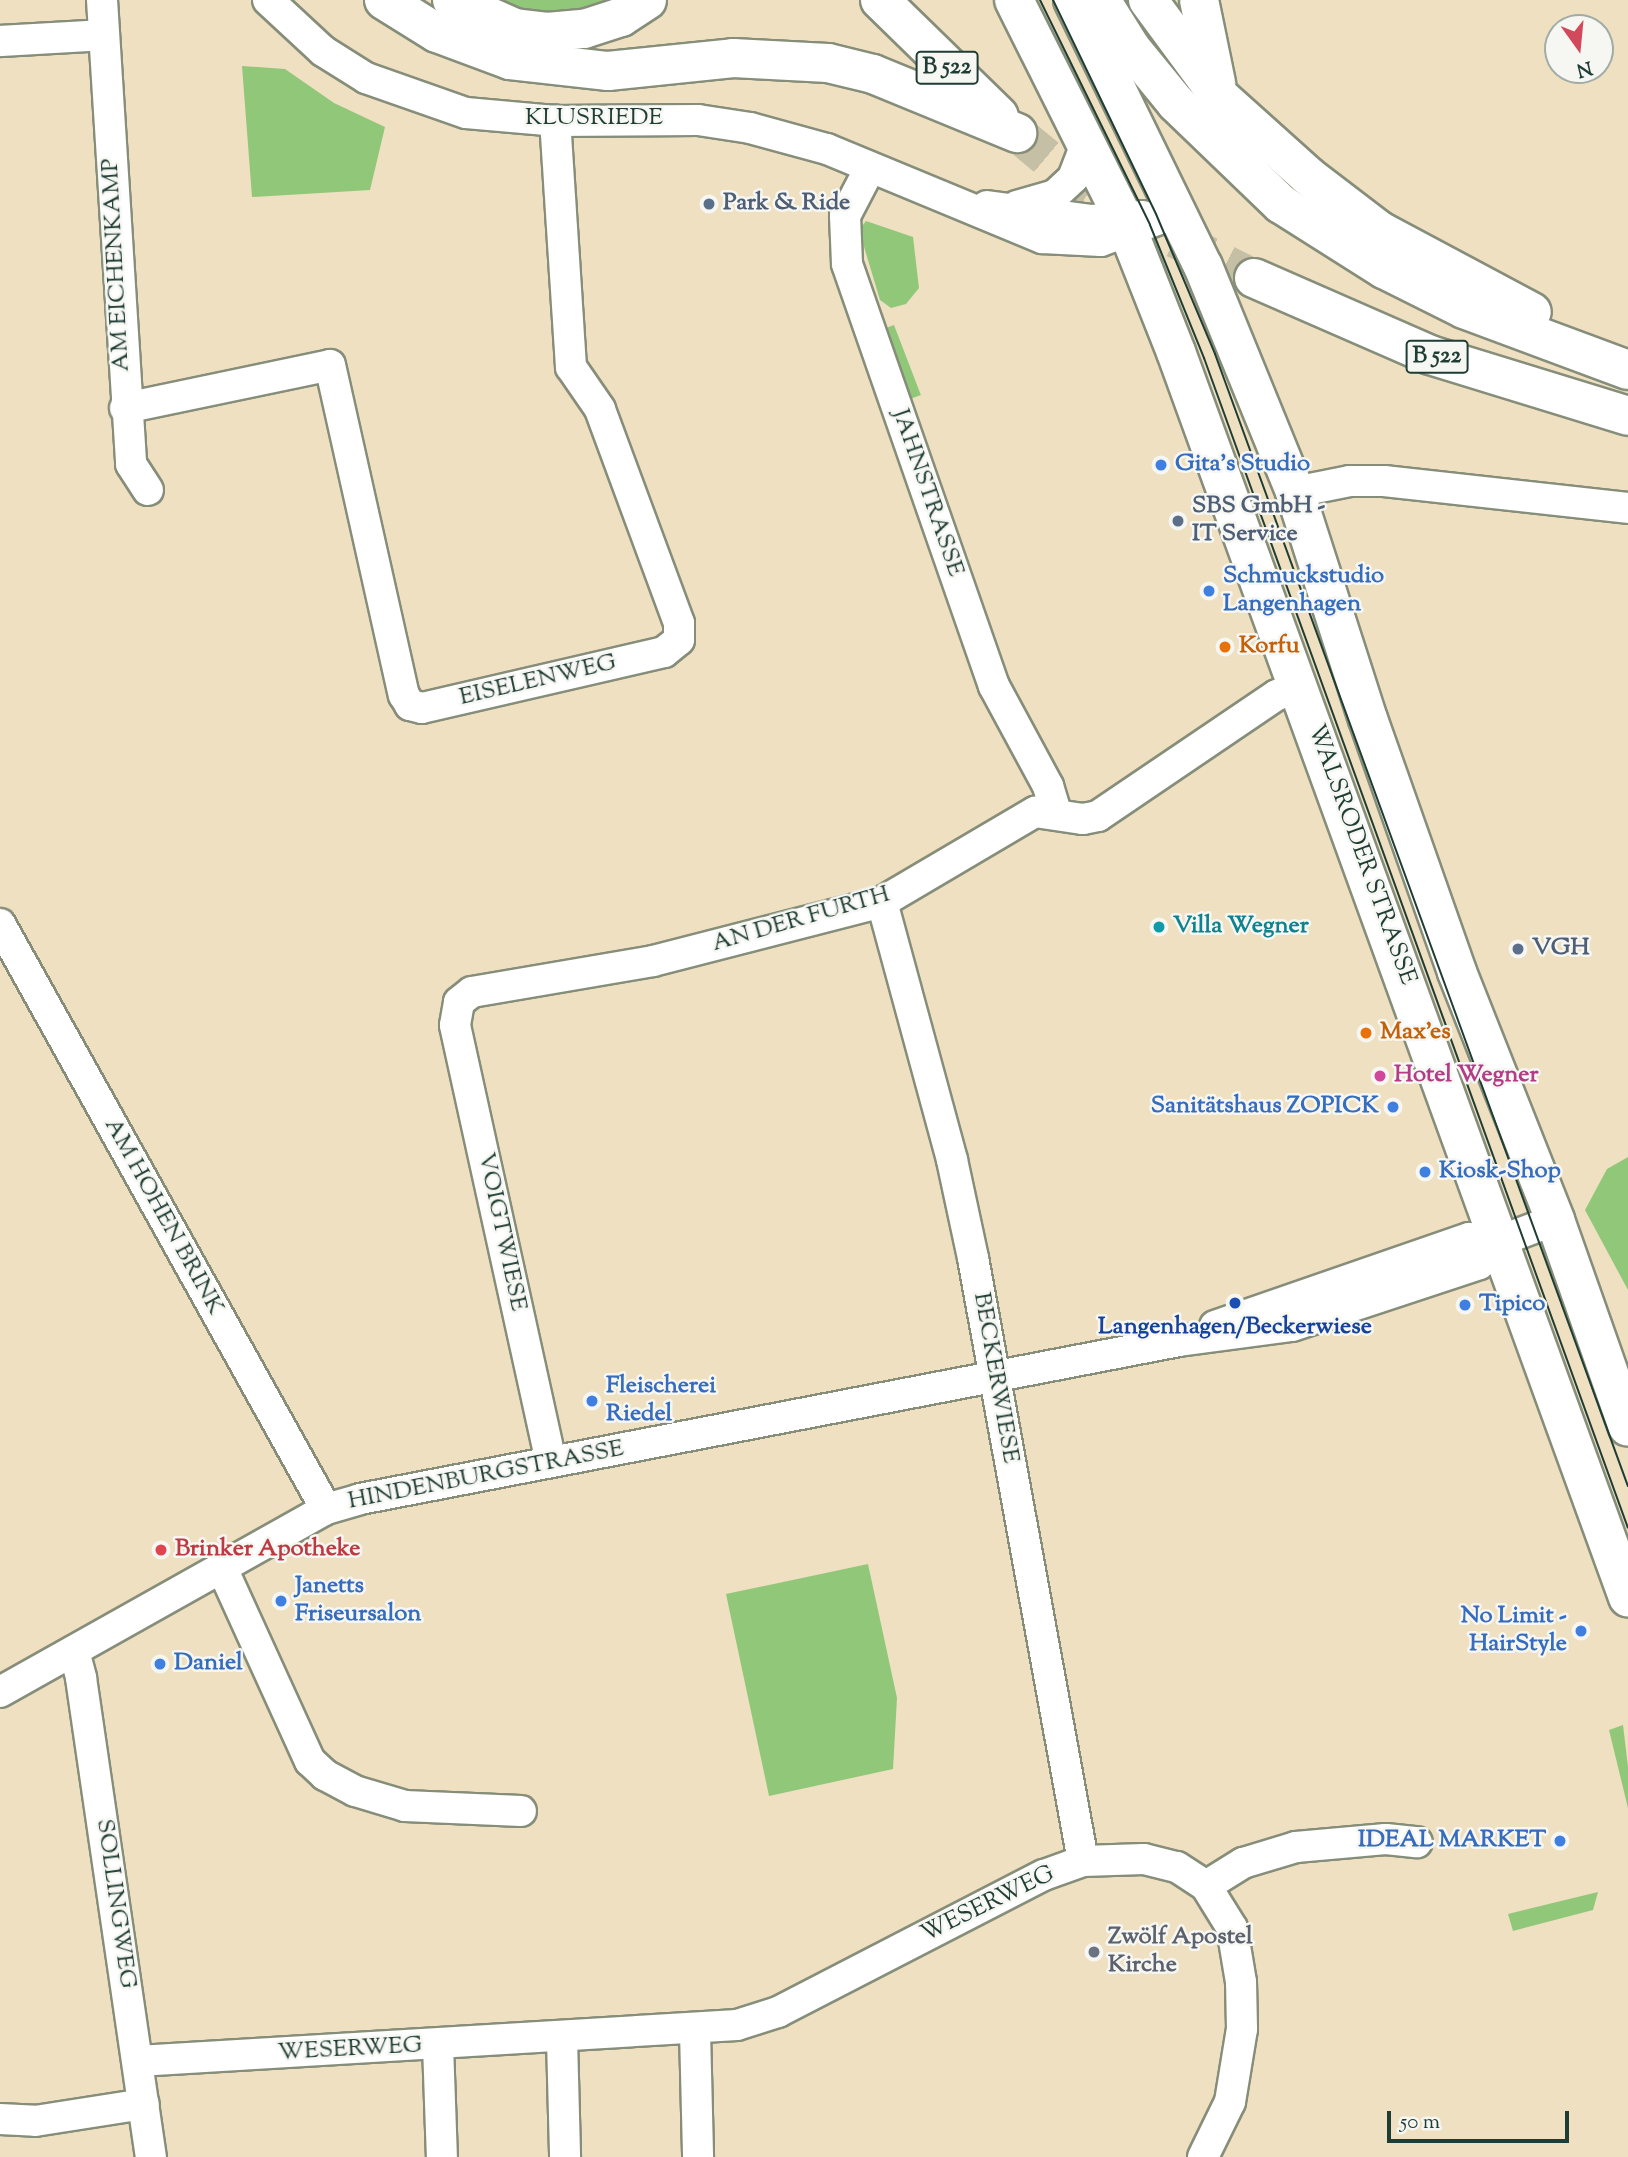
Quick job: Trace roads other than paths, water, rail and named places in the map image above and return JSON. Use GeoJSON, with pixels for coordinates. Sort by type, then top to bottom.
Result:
{"type":"FeatureCollection","features":[{"type":"Feature","properties":{"kind":"main road","name":"B 522"},"geometry":{"type":"LineString","coordinates":[[384,0],[436,33],[510,60],[608,71],[733,58],[828,63],[873,74],[1017,133],[880,0]]}},
{"type":"Feature","properties":{"kind":"main road"},"geometry":{"type":"LineString","coordinates":[[452,0],[504,24],[547,32],[584,29],[621,17],[647,0]]}},
{"type":"Feature","properties":{"kind":"main road","name":"WALSRODER STRASSE"},"geometry":{"type":"LineString","coordinates":[[1014,0],[1126,226],[1300,686],[1497,1242],[1628,1597]]}},
{"type":"Feature","properties":{"kind":"main road"},"geometry":{"type":"LineString","coordinates":[[1148,0],[1219,95],[1288,160],[1380,231],[1549,320],[1587,357]]}},
{"type":"Feature","properties":{"kind":"main road"},"geometry":{"type":"LineString","coordinates":[[1199,0],[1219,95]]}},
{"type":"Feature","properties":{"kind":"main road","name":"B 522"},"geometry":{"type":"LineString","coordinates":[[1083,1],[1176,103],[1281,204],[1395,275],[1464,309],[1587,357],[1628,370]]}},
{"type":"Feature","properties":{"kind":"main road","name":"WALSRODER STRASSE"},"geometry":{"type":"LineString","coordinates":[[1083,1],[1178,212],[1296,492],[1368,719],[1457,972],[1555,1220],[1628,1427]]}},
{"type":"Feature","properties":{"kind":"main road","name":"B 522"},"geometry":{"type":"LineString","coordinates":[[1254,278],[1430,355],[1628,416]]}},
{"type":"Feature","properties":{"kind":"street","name":"AM EICHENKAMP"},"geometry":{"type":"LineString","coordinates":[[102,0],[125,408],[131,464],[148,489]]}},
{"type":"Feature","properties":{"kind":"street","name":"KLUSRIEDE"},"geometry":{"type":"LineString","coordinates":[[268,0],[323,51],[392,90],[466,113],[555,121],[698,120],[788,137],[1042,237],[1084,243],[1126,226],[1178,212]]}},
{"type":"Feature","properties":{"kind":"street"},"geometry":{"type":"LineString","coordinates":[[0,41],[104,35]]}},
{"type":"Feature","properties":{"kind":"street","name":"EISELENWEG"},"geometry":{"type":"LineString","coordinates":[[125,408],[330,365],[404,695],[410,705],[422,708],[664,652],[679,640],[679,623],[600,409],[571,367],[555,121]]}},
{"type":"Feature","properties":{"kind":"street","name":"KLUSRIEDE"},"geometry":{"type":"LineString","coordinates":[[1003,208],[1055,195],[1073,178],[1086,144]]}},
{"type":"Feature","properties":{"kind":"street","name":"JAHNSTRASSE"},"geometry":{"type":"LineString","coordinates":[[870,168],[845,216],[847,264],[994,686],[1048,786],[1056,812]]}},
{"type":"Feature","properties":{"kind":"street","name":"KLUSRIEDE"},"geometry":{"type":"LineString","coordinates":[[942,199],[1126,226]]}},
{"type":"Feature","properties":{"kind":"street"},"geometry":{"type":"LineString","coordinates":[[1296,492],[1350,481],[1384,481],[1628,509]]}},
{"type":"Feature","properties":{"kind":"street","name":"AN DER FURTH"},"geometry":{"type":"LineString","coordinates":[[458,1002],[472,992],[653,961],[882,902],[1035,813],[1056,812],[1083,820],[1098,816],[1277,695],[1300,686]]}},
{"type":"Feature","properties":{"kind":"street","name":"BECKERWIESE"},"geometry":{"type":"LineString","coordinates":[[882,902],[952,1160],[995,1378],[1083,1861]]}},
{"type":"Feature","properties":{"kind":"street","name":"AM HOHEN BRINK"},"geometry":{"type":"LineString","coordinates":[[0,924],[326,1509]]}},
{"type":"Feature","properties":{"kind":"street","name":"VOIGTWIESE"},"geometry":{"type":"LineString","coordinates":[[458,1002],[455,1025],[551,1462]]}},
{"type":"Feature","properties":{"kind":"street","name":"HINDENBURGSTRASSE"},"geometry":{"type":"LineString","coordinates":[[0,1692],[326,1509],[551,1462],[1179,1341],[1261,1333],[1315,1319],[1479,1264],[1497,1242],[1555,1220]]}},
{"type":"Feature","properties":{"kind":"street"},"geometry":{"type":"LineString","coordinates":[[222,1568],[310,1761],[325,1775],[355,1791],[405,1806],[521,1811]]}},
{"type":"Feature","properties":{"kind":"street","name":"SOLLINGWEG"},"geometry":{"type":"LineString","coordinates":[[74,1651],[81,1678],[151,2157]]}},
{"type":"Feature","properties":{"kind":"street"},"geometry":{"type":"LineString","coordinates":[[1203,2157],[1230,2102],[1242,2029],[1241,1982],[1231,1927],[1206,1886],[1243,1863],[1296,1847],[1386,1839],[1417,1842]]}},
{"type":"Feature","properties":{"kind":"street","name":"WESERWEG"},"geometry":{"type":"LineString","coordinates":[[138,2061],[562,2039],[695,2031],[737,2025],[778,2012],[1044,1875],[1083,1861],[1144,1860],[1177,1867],[1206,1886]]}},
{"type":"Feature","properties":{"kind":"street"},"geometry":{"type":"LineString","coordinates":[[695,2031],[698,2157]]}},
{"type":"Feature","properties":{"kind":"street"},"geometry":{"type":"LineString","coordinates":[[562,2039],[565,2157]]}},
{"type":"Feature","properties":{"kind":"street"},"geometry":{"type":"LineString","coordinates":[[438,2045],[442,2157]]}},
{"type":"Feature","properties":{"kind":"street"},"geometry":{"type":"LineString","coordinates":[[0,2119],[34,2122],[144,2104]]}},
{"type":"Feature","properties":{"kind":"tunnel"},"geometry":{"type":"LineString","coordinates":[[1017,133],[1059,168],[1106,197]]}},
{"type":"Feature","properties":{"kind":"tunnel"},"geometry":{"type":"LineString","coordinates":[[1175,239],[1254,278]]}},
{"type":"Feature","properties":{"kind":"tram line"},"geometry":{"type":"LineString","coordinates":[[1040,0],[1150,225],[1204,358],[1628,1528]]}},
{"type":"Feature","properties":{"kind":"tram line"},"geometry":{"type":"LineString","coordinates":[[1053,0],[1156,214],[1215,354],[1628,1486]]}},
{"type":"Feature","properties":{"kind":"place","name":"Park & Ride"},"geometry":{"type":"Point","coordinates":[709,204]}},
{"type":"Feature","properties":{"kind":"place","name":"Gita's Studio"},"geometry":{"type":"Point","coordinates":[1161,465]}},
{"type":"Feature","properties":{"kind":"place","name":"SBS GmbH - IT Service"},"geometry":{"type":"Point","coordinates":[1178,521]}},
{"type":"Feature","properties":{"kind":"place","name":"Schmuckstudio Langenhagen"},"geometry":{"type":"Point","coordinates":[1209,591]}},
{"type":"Feature","properties":{"kind":"place","name":"Korfu"},"geometry":{"type":"Point","coordinates":[1225,647]}},
{"type":"Feature","properties":{"kind":"place","name":"Villa Wegner"},"geometry":{"type":"Point","coordinates":[1159,927]}},
{"type":"Feature","properties":{"kind":"place","name":"VGH"},"geometry":{"type":"Point","coordinates":[1518,949]}},
{"type":"Feature","properties":{"kind":"place","name":"Max'es"},"geometry":{"type":"Point","coordinates":[1366,1033]}},
{"type":"Feature","properties":{"kind":"place","name":"Hotel Wegner"},"geometry":{"type":"Point","coordinates":[1380,1076]}},
{"type":"Feature","properties":{"kind":"place","name":"Sanitätshaus ZOPICK"},"geometry":{"type":"Point","coordinates":[1393,1107]}},
{"type":"Feature","properties":{"kind":"place","name":"Kiosk-Shop"},"geometry":{"type":"Point","coordinates":[1425,1172]}},
{"type":"Feature","properties":{"kind":"place","name":"Langenhagen/Beckerwiese"},"geometry":{"type":"Point","coordinates":[1235,1303]}},
{"type":"Feature","properties":{"kind":"place","name":"Tipico"},"geometry":{"type":"Point","coordinates":[1465,1305]}},
{"type":"Feature","properties":{"kind":"place","name":"Fleischerei Riedel"},"geometry":{"type":"Point","coordinates":[592,1401]}},
{"type":"Feature","properties":{"kind":"place","name":"Brinker Apotheke"},"geometry":{"type":"Point","coordinates":[161,1550]}},
{"type":"Feature","properties":{"kind":"place","name":"Janetts Friseursalon"},"geometry":{"type":"Point","coordinates":[281,1601]}},
{"type":"Feature","properties":{"kind":"place","name":"No Limit - HairStyle"},"geometry":{"type":"Point","coordinates":[1581,1631]}},
{"type":"Feature","properties":{"kind":"place","name":"Daniel"},"geometry":{"type":"Point","coordinates":[160,1664]}},
{"type":"Feature","properties":{"kind":"place","name":"IDEAL MARKET"},"geometry":{"type":"Point","coordinates":[1560,1841]}},
{"type":"Feature","properties":{"kind":"place","name":"Zwölf Apostel Kirche"},"geometry":{"type":"Point","coordinates":[1094,1952]}}]}
